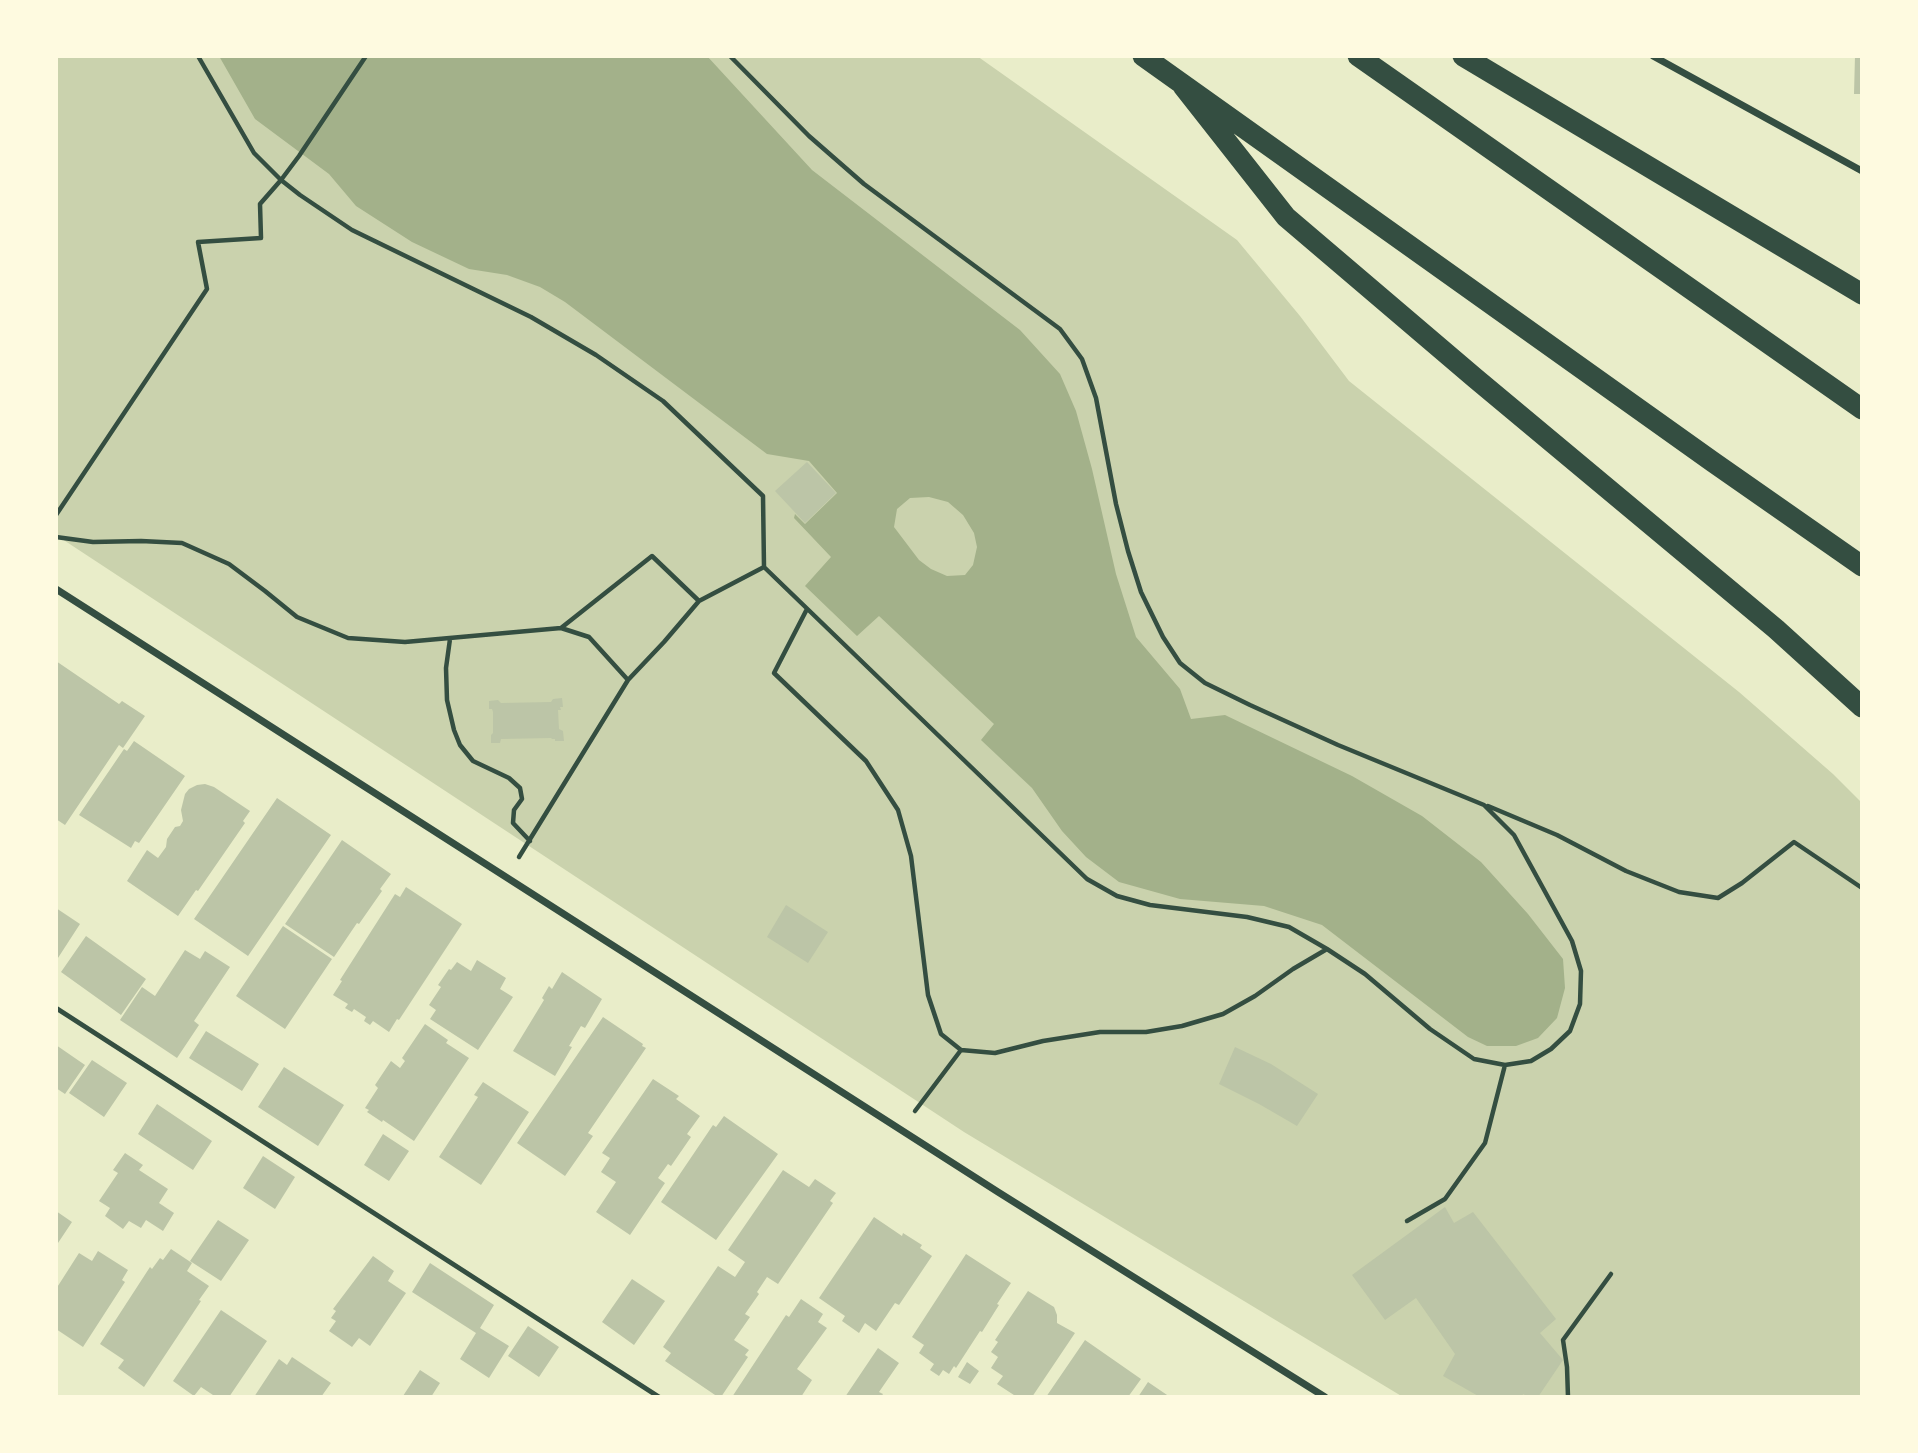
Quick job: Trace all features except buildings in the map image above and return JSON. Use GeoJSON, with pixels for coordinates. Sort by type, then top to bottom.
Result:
{"type":"FeatureCollection","features":[{"type":"Feature","properties":{"kind":"highway"},"geometry":{"type":"LineString","coordinates":[[1143,56],[1862,566]]}},
{"type":"Feature","properties":{"kind":"highway"},"geometry":{"type":"LineString","coordinates":[[1358,56],[1862,409]]}},
{"type":"Feature","properties":{"kind":"highway"},"geometry":{"type":"LineString","coordinates":[[1463,56],[1862,294]]}},
{"type":"Feature","properties":{"kind":"highway"},"geometry":{"type":"LineString","coordinates":[[1184,86],[1286,217],[1776,629],[1862,708]]}},
{"type":"Feature","properties":{"kind":"street"},"geometry":{"type":"LineString","coordinates":[[1653,56],[1862,171]]}},
{"type":"Feature","properties":{"kind":"street"},"geometry":{"type":"LineString","coordinates":[[56,589],[901,1130],[1325,1397]]}},
{"type":"Feature","properties":{"kind":"lane"},"geometry":{"type":"LineString","coordinates":[[56,1008],[659,1397]]}},
{"type":"Feature","properties":{"kind":"path"},"geometry":{"type":"LineString","coordinates":[[198,56],[254,153],[281,180],[352,230],[531,317],[596,355],[663,401],[763,496],[764,567],[1087,879],[1117,895],[1150,905],[1247,917],[1289,927],[1365,974],[1430,1029],[1474,1059],[1505,1065],[1531,1061],[1551,1049],[1570,1031],[1580,1004],[1581,971],[1572,941],[1514,835],[1484,805]]}},
{"type":"Feature","properties":{"kind":"path"},"geometry":{"type":"LineString","coordinates":[[56,515],[207,289],[198,242],[261,238],[260,204],[299,156],[366,56]]}},
{"type":"Feature","properties":{"kind":"path"},"geometry":{"type":"LineString","coordinates":[[730,56],[809,136],[855,176],[1060,329],[1083,359],[1096,398],[1116,505],[1141,592],[1163,637],[1180,663],[1205,683],[1338,745],[1556,835],[1626,871],[1679,892],[1718,898],[1742,883],[1794,842],[1862,888]]}},
{"type":"Feature","properties":{"kind":"path"},"geometry":{"type":"LineString","coordinates":[[56,537],[93,542],[182,543],[229,564],[298,617],[348,638],[405,642],[561,628],[589,637],[628,680]]}},
{"type":"Feature","properties":{"kind":"path"},"geometry":{"type":"LineString","coordinates":[[561,628],[652,556],[699,601]]}},
{"type":"Feature","properties":{"kind":"path"},"geometry":{"type":"LineString","coordinates":[[506,878],[628,680],[699,601],[764,567]]}},
{"type":"Feature","properties":{"kind":"path"},"geometry":{"type":"LineString","coordinates":[[807,609],[774,673],[866,761],[898,810],[911,856],[928,995],[941,1034],[961,1050],[995,1053],[1043,1041],[1100,1032],[1146,1032],[1182,1026],[1223,1014],[1327,949]]}},
{"type":"Feature","properties":{"kind":"path"},"geometry":{"type":"LineString","coordinates":[[450,639],[446,668],[447,700],[454,730],[460,745],[473,761],[509,778],[520,788],[522,799],[514,810],[513,823],[530,841]]}},
{"type":"Feature","properties":{"kind":"path"},"geometry":{"type":"LineString","coordinates":[[901,1130],[961,1050]]}},
{"type":"Feature","properties":{"kind":"path"},"geometry":{"type":"LineString","coordinates":[[1407,1221],[1445,1199],[1485,1143],[1505,1065]]}},
{"type":"Feature","properties":{"kind":"path"},"geometry":{"type":"LineString","coordinates":[[1567,1397],[1567,1367],[1563,1340],[1611,1274]]}},
{"type":"Feature","properties":{"kind":"shaded area"},"geometry":{"type":"Polygon","coordinates":[[[56,56],[977,56],[1237,240],[1349,381],[1739,692],[1833,774],[1862,803],[1862,1397],[1403,1397],[964,1132],[56,535],[56,56]]]}},
{"type":"Feature","properties":{"kind":"shaded area"},"geometry":{"type":"Polygon","coordinates":[[[219,56],[707,56],[812,170],[1020,330],[1060,374],[1076,411],[1116,574],[1136,637],[1180,689],[1191,719],[1225,715],[1352,776],[1422,816],[1481,862],[1528,914],[1563,959],[1565,988],[1557,1018],[1538,1038],[1516,1046],[1487,1046],[1468,1037],[1322,925],[1264,906],[1180,899],[1119,882],[1086,857],[1062,831],[1032,788],[981,740],[994,724],[879,616],[857,636],[805,586],[831,557],[794,518],[795,514],[805,524],[837,493],[809,461],[767,454],[565,302],[540,287],[507,275],[469,269],[412,242],[356,206],[329,174],[255,119],[219,56]],[[929,497],[910,498],[897,509],[894,527],[919,560],[931,569],[947,576],[965,575],[973,565],[977,547],[974,533],[963,515],[948,502],[929,497]]]}}]}
